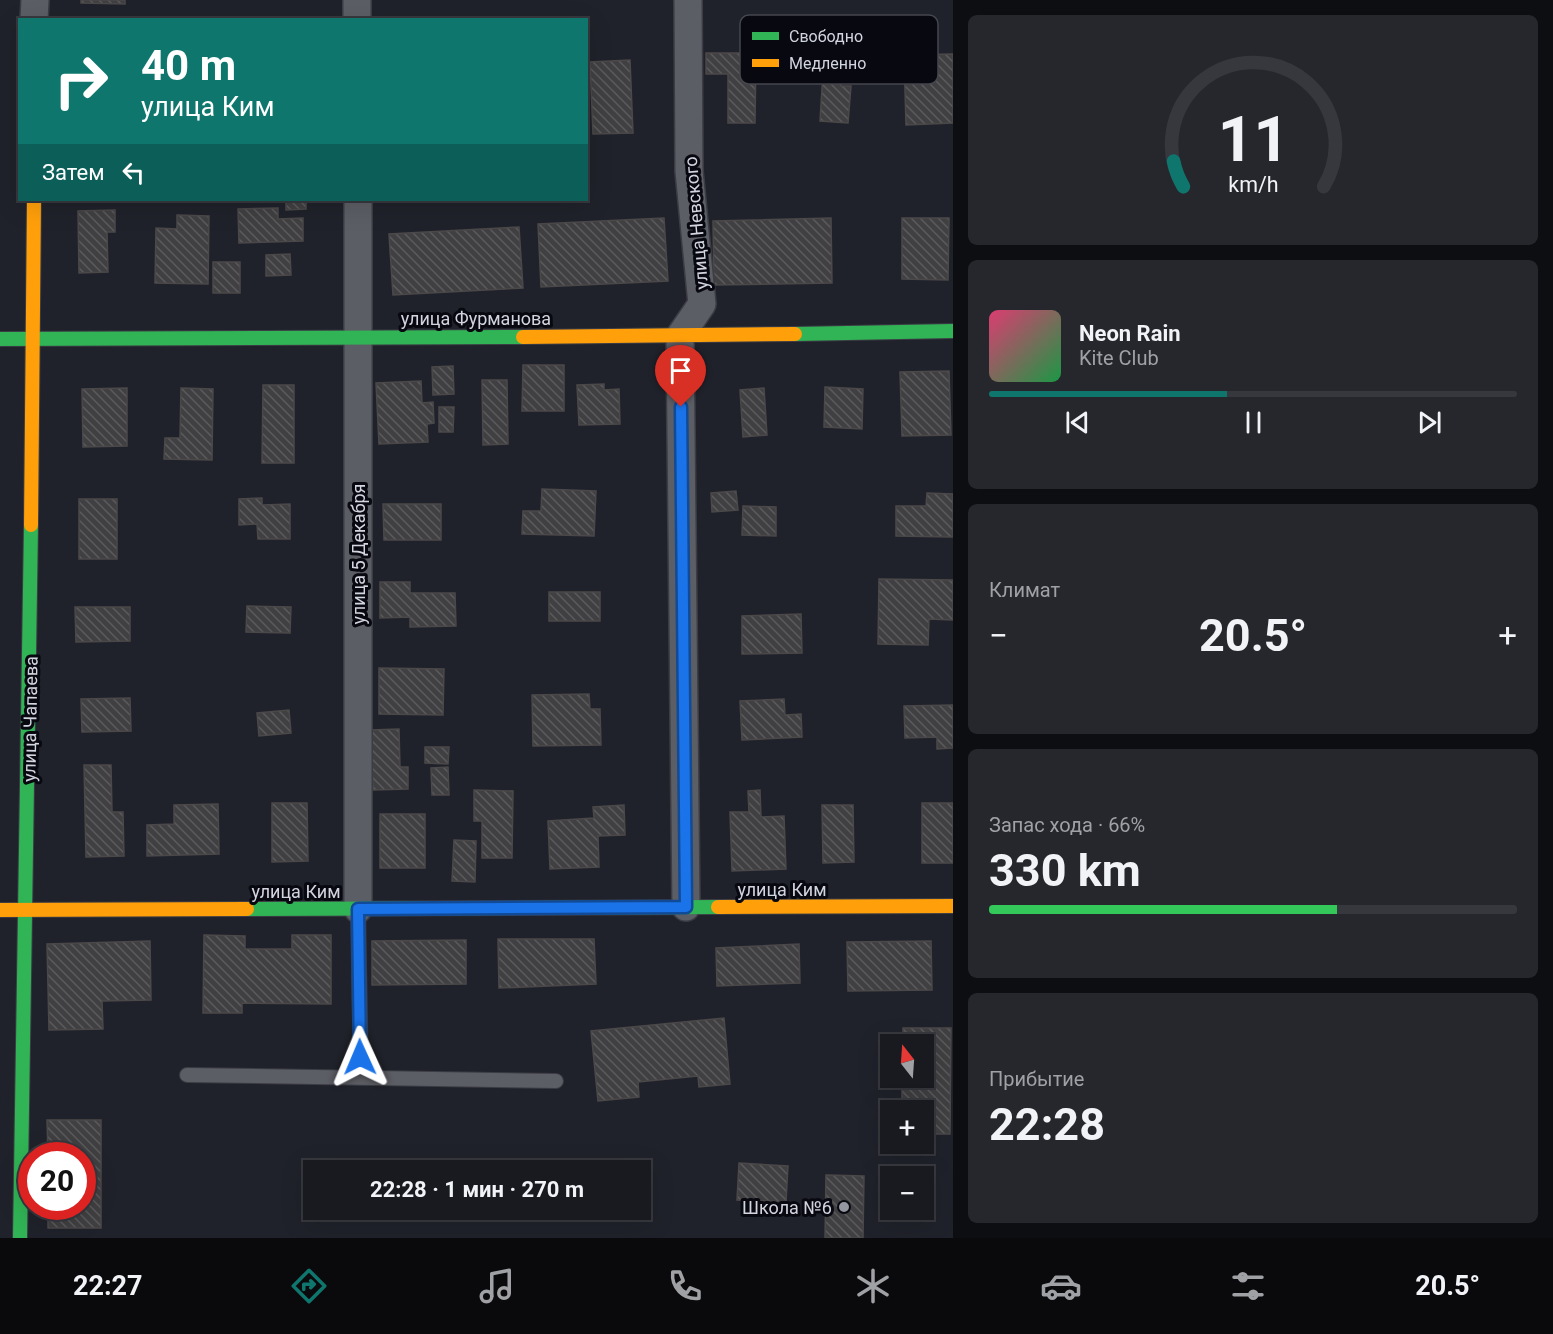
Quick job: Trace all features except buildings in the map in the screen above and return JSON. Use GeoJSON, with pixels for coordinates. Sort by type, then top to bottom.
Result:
{"type":"FeatureCollection","features":[{"type":"Feature","properties":{"kind":"street"},"geometry":{"type":"LineString","coordinates":[[34,0],[34,18]]}},
{"type":"Feature","properties":{"kind":"street"},"geometry":{"type":"LineString","coordinates":[[357,0],[357,18]]}},
{"type":"Feature","properties":{"kind":"street","name":"улица Невского"},"geometry":{"type":"LineString","coordinates":[[680,336],[702,304],[689,171],[688,0]]}},
{"type":"Feature","properties":{"kind":"street","name":"улица Чапаева"},"geometry":{"type":"LineString","coordinates":[[20,1238],[27,910],[34,201]]}},
{"type":"Feature","properties":{"kind":"street","name":"улица 5 Декабря"},"geometry":{"type":"LineString","coordinates":[[358,201],[358,909]]}},
{"type":"Feature","properties":{"kind":"street","name":"улица Фурманова"},"geometry":{"type":"LineString","coordinates":[[0,339],[680,336],[953,331]]}},
{"type":"Feature","properties":{"kind":"street"},"geometry":{"type":"LineString","coordinates":[[680,336],[686,907]]}},
{"type":"Feature","properties":{"kind":"street","name":"улица Ким"},"geometry":{"type":"LineString","coordinates":[[0,910],[953,906]]}},
{"type":"Feature","properties":{"kind":"lane"},"geometry":{"type":"LineString","coordinates":[[358,909],[361,1078]]}},
{"type":"Feature","properties":{"kind":"lane"},"geometry":{"type":"LineString","coordinates":[[187,1075],[556,1081]]}},
{"type":"Feature","properties":{"kind":"traffic: fast"},"geometry":{"type":"LineString","coordinates":[[795,334],[953,331]]}},
{"type":"Feature","properties":{"kind":"traffic: fast"},"geometry":{"type":"LineString","coordinates":[[0,339],[523,337]]}},
{"type":"Feature","properties":{"kind":"traffic: fast"},"geometry":{"type":"LineString","coordinates":[[20,1238],[31,525]]}},
{"type":"Feature","properties":{"kind":"traffic: fast"},"geometry":{"type":"LineString","coordinates":[[247,909],[718,907]]}},
{"type":"Feature","properties":{"kind":"traffic: slow"},"geometry":{"type":"LineString","coordinates":[[31,525],[34,201]]}},
{"type":"Feature","properties":{"kind":"traffic: slow"},"geometry":{"type":"LineString","coordinates":[[523,337],[795,334]]}},
{"type":"Feature","properties":{"kind":"traffic: slow"},"geometry":{"type":"LineString","coordinates":[[718,907],[953,906]]}},
{"type":"Feature","properties":{"kind":"traffic: slow"},"geometry":{"type":"LineString","coordinates":[[0,910],[247,909]]}},
{"type":"Feature","properties":{"kind":"place","name":"Школа №6"},"geometry":{"type":"Point","coordinates":[844,1207]}},
{"type":"Feature","properties":{"kind":"route"},"geometry":{"type":"LineString","coordinates":[[360,1057],[358,909],[686,907],[681,407]]}}]}
